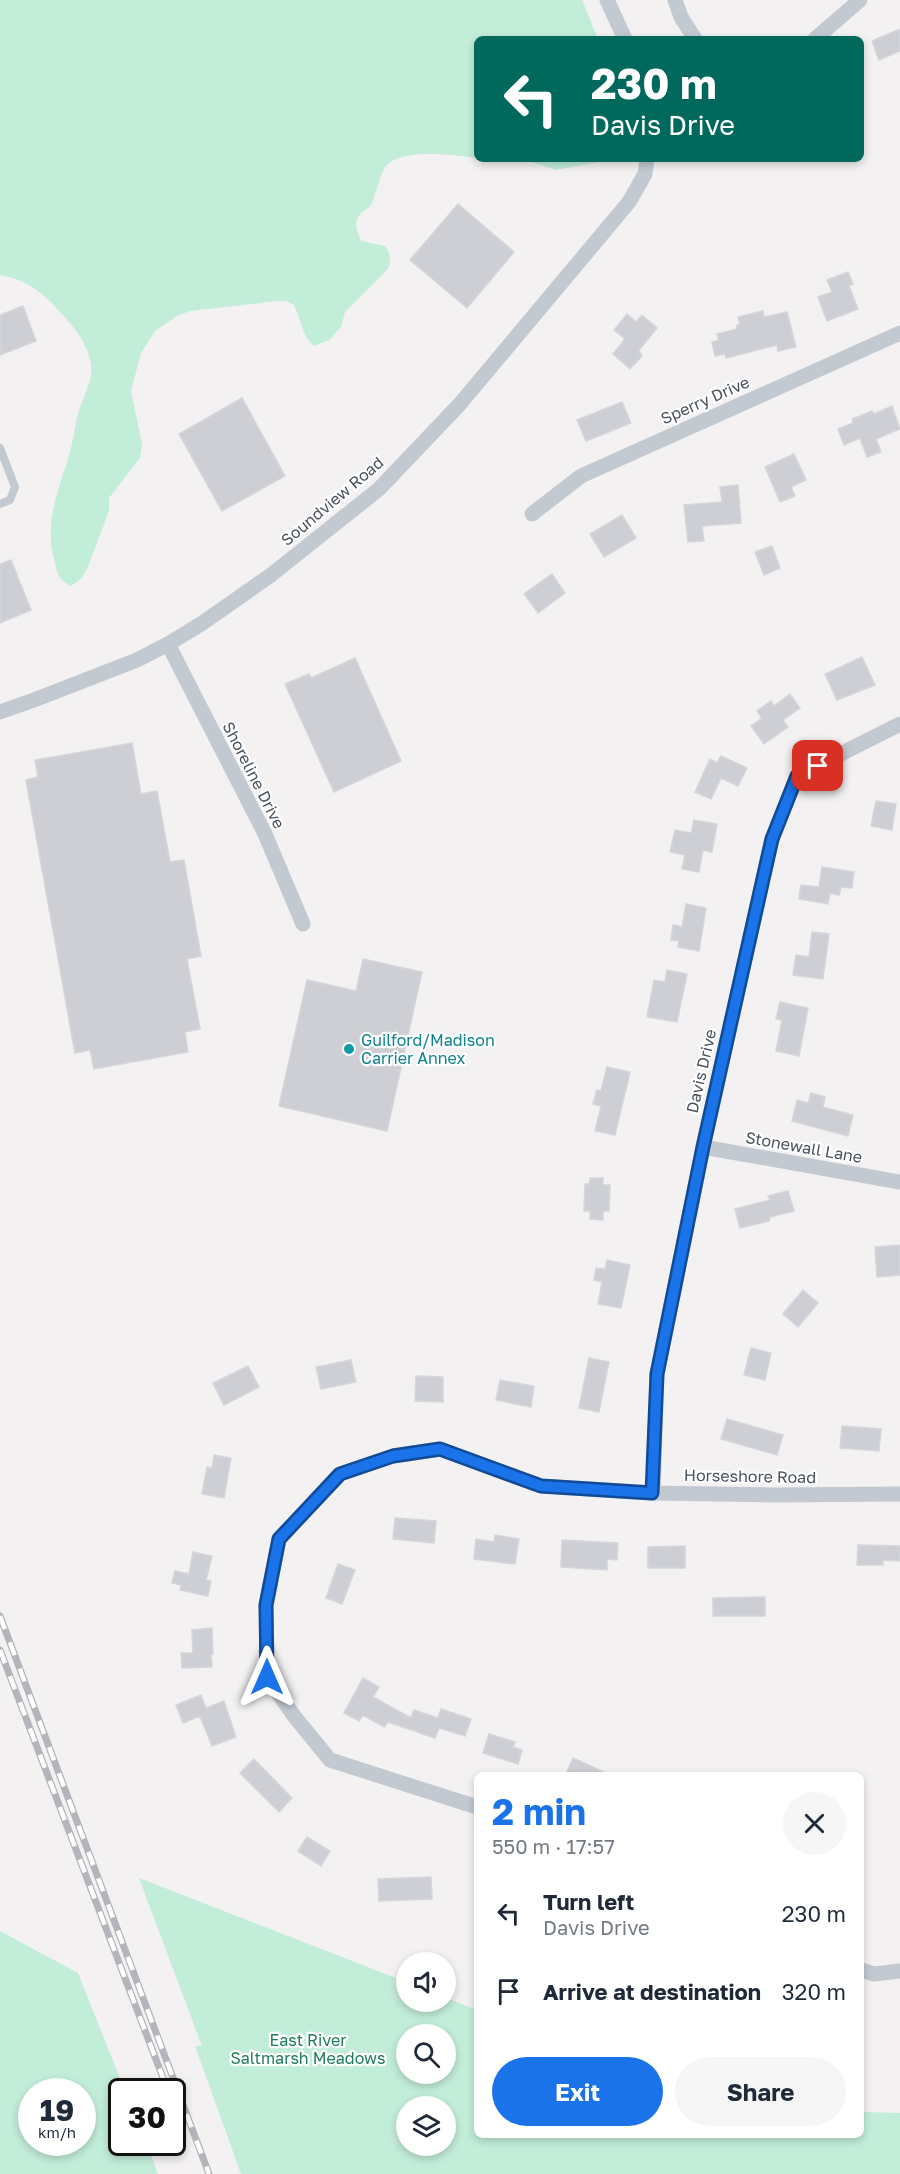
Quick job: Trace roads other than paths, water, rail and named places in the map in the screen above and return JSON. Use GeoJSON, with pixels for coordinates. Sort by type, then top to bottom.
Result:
{"type":"FeatureCollection","features":[{"type":"Feature","properties":{"kind":"street"},"geometry":{"type":"LineString","coordinates":[[607,0],[624,36]]}},
{"type":"Feature","properties":{"kind":"street"},"geometry":{"type":"LineString","coordinates":[[675,0],[681,17],[693,36]]}},
{"type":"Feature","properties":{"kind":"street"},"geometry":{"type":"LineString","coordinates":[[818,36],[860,0]]}},
{"type":"Feature","properties":{"kind":"street","name":"Soundview Road"},"geometry":{"type":"LineString","coordinates":[[0,712],[116,668],[168,644],[201,624],[271,574],[380,489],[459,405],[629,202],[645,174],[647,162]]}},
{"type":"Feature","properties":{"kind":"street","name":"Sperry Drive"},"geometry":{"type":"LineString","coordinates":[[532,514],[581,476],[900,333]]}},
{"type":"Feature","properties":{"kind":"street","name":"Shoreline Drive"},"geometry":{"type":"LineString","coordinates":[[168,644],[265,834],[303,924]]}},
{"type":"Feature","properties":{"kind":"street","name":"Davis Drive"},"geometry":{"type":"LineString","coordinates":[[652,1493],[657,1374],[703,1147],[772,839],[797,776],[900,724]]}},
{"type":"Feature","properties":{"kind":"street","name":"Stonewall Lane"},"geometry":{"type":"LineString","coordinates":[[703,1147],[900,1182]]}},
{"type":"Feature","properties":{"kind":"street","name":"Horseshore Road"},"geometry":{"type":"LineString","coordinates":[[474,1806],[330,1760],[294,1716],[267,1677],[266,1605],[279,1539],[340,1474],[393,1456],[440,1449],[541,1486],[652,1493],[774,1496],[900,1494]]}},
{"type":"Feature","properties":{"kind":"street"},"geometry":{"type":"LineString","coordinates":[[864,1971],[874,1974],[900,1971]]}},
{"type":"Feature","properties":{"kind":"lane"},"geometry":{"type":"LineString","coordinates":[[0,448],[15,487],[10,500],[0,504]]}},
{"type":"Feature","properties":{"kind":"railway"},"geometry":{"type":"LineString","coordinates":[[0,1616],[209,2174]]}},
{"type":"Feature","properties":{"kind":"railway"},"geometry":{"type":"LineString","coordinates":[[0,1650],[163,2078]]}},
{"type":"Feature","properties":{"kind":"place","name":"Guilford/Madison Carrier Annex"},"geometry":{"type":"Point","coordinates":[349,1049]}},
{"type":"Feature","properties":{"kind":"park label","name":"East River Saltmarsh Meadows"},"geometry":{"type":"Point","coordinates":[308,2049]}}]}
